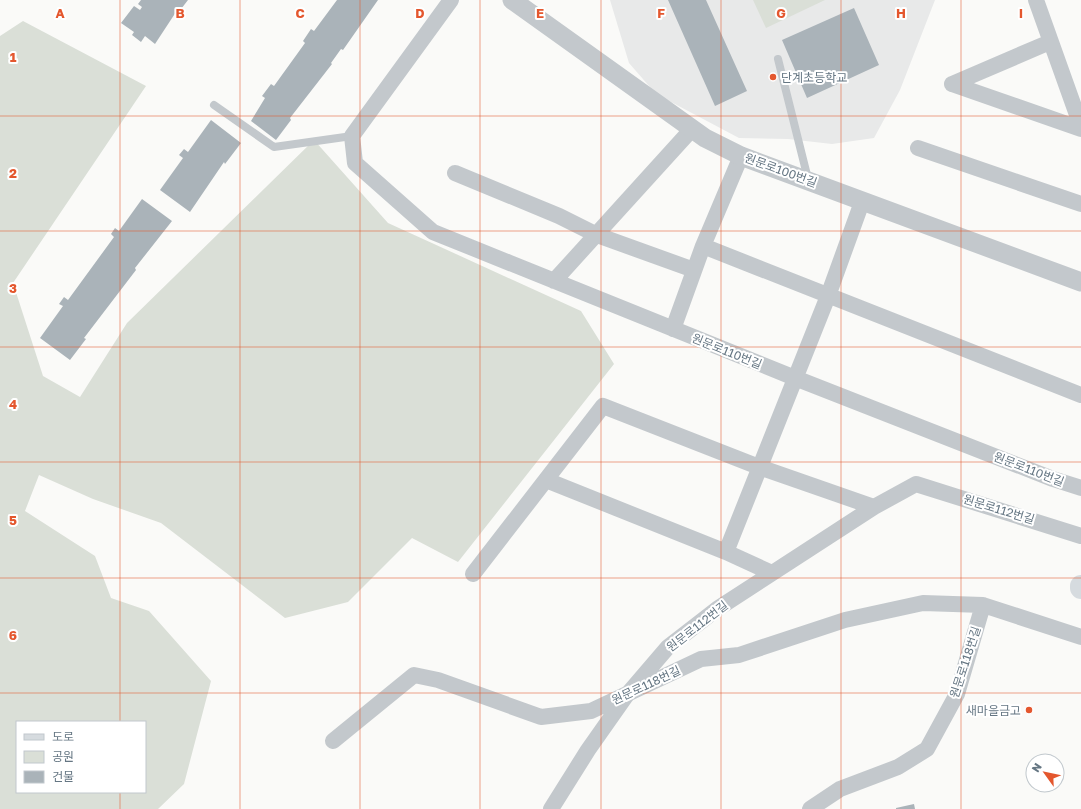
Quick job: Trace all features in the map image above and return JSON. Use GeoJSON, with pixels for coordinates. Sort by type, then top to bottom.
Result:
{"type":"FeatureCollection","features":[{"type":"Feature","properties":{"kind":"street"},"geometry":{"type":"LineString","coordinates":[[352,136],[451,0]]}},
{"type":"Feature","properties":{"kind":"street","name":"원문로100번길"},"geometry":{"type":"LineString","coordinates":[[512,0],[705,138],[741,156],[1081,282]]}},
{"type":"Feature","properties":{"kind":"street"},"geometry":{"type":"LineString","coordinates":[[1036,0],[1081,128]]}},
{"type":"Feature","properties":{"kind":"street"},"geometry":{"type":"LineString","coordinates":[[1050,42],[952,84],[1081,128]]}},
{"type":"Feature","properties":{"kind":"street"},"geometry":{"type":"LineString","coordinates":[[554,280],[597,235],[692,129]]}},
{"type":"Feature","properties":{"kind":"street","name":"원문로110번길"},"geometry":{"type":"LineString","coordinates":[[352,136],[355,163],[433,232],[794,378],[1053,479],[1081,488]]}},
{"type":"Feature","properties":{"kind":"street"},"geometry":{"type":"LineString","coordinates":[[918,148],[1081,204]]}},
{"type":"Feature","properties":{"kind":"street"},"geometry":{"type":"LineString","coordinates":[[673,329],[694,270],[741,156]]}},
{"type":"Feature","properties":{"kind":"street"},"geometry":{"type":"LineString","coordinates":[[455,173],[559,216],[597,235],[694,270]]}},
{"type":"Feature","properties":{"kind":"street"},"geometry":{"type":"LineString","coordinates":[[726,552],[794,378],[828,296],[862,202]]}},
{"type":"Feature","properties":{"kind":"street"},"geometry":{"type":"LineString","coordinates":[[704,246],[1081,395]]}},
{"type":"Feature","properties":{"kind":"street"},"geometry":{"type":"LineString","coordinates":[[473,574],[603,406],[759,467],[874,507]]}},
{"type":"Feature","properties":{"kind":"street"},"geometry":{"type":"LineString","coordinates":[[546,480],[726,552],[772,573]]}},
{"type":"Feature","properties":{"kind":"street","name":"원문로112번길"},"geometry":{"type":"LineString","coordinates":[[551,809],[588,750],[626,696],[668,647],[717,609],[874,507],[916,484],[1081,536]]}},
{"type":"Feature","properties":{"kind":"street","name":"원문로118번길"},"geometry":{"type":"LineString","coordinates":[[333,741],[414,675],[438,680],[541,717],[591,711],[626,696],[701,659],[739,655],[845,620],[923,602],[982,605],[1081,637]]}},
{"type":"Feature","properties":{"kind":"street","name":"원문로118번길"},"geometry":{"type":"LineString","coordinates":[[810,809],[840,789],[898,767],[927,749],[956,694],[982,605]]}},
{"type":"Feature","properties":{"kind":"lane"},"geometry":{"type":"LineString","coordinates":[[778,59],[808,180]]}},
{"type":"Feature","properties":{"kind":"lane"},"geometry":{"type":"LineString","coordinates":[[214,105],[274,147],[352,136]]}},
{"type":"Feature","properties":{"kind":"shaded area","name":"단계초등학교"},"geometry":{"type":"Polygon","coordinates":[[[610,0],[935,0],[900,90],[874,138],[832,144],[788,139],[739,138],[656,94],[629,63],[610,0]]]}},
{"type":"Feature","properties":{"kind":"green space"},"geometry":{"type":"Polygon","coordinates":[[[753,0],[825,0],[766,28],[753,0]]]}},
{"type":"Feature","properties":{"kind":"green space"},"geometry":{"type":"Polygon","coordinates":[[[23,21],[146,86],[13,283],[43,376],[80,397],[127,323],[314,140],[388,223],[581,311],[614,364],[458,562],[412,538],[348,602],[285,618],[161,523],[93,499],[39,475],[25,511],[95,556],[111,598],[149,611],[211,681],[184,784],[158,809],[0,809],[0,36],[23,21]]]}},
{"type":"Feature","properties":{"kind":"building"},"geometry":{"type":"Polygon","coordinates":[[[141,0],[188,0],[178,13],[176,12],[155,44],[145,36],[141,42],[132,35],[134,32],[121,23],[134,6],[140,10],[142,7],[138,4],[141,0]]]}},
{"type":"Feature","properties":{"kind":"building"},"geometry":{"type":"Polygon","coordinates":[[[337,0],[378,0],[343,50],[341,49],[331,63],[332,64],[290,118],[291,120],[276,140],[251,121],[265,98],[262,96],[271,84],[274,86],[305,43],[303,41],[311,29],[314,31],[337,0]]]}},
{"type":"Feature","properties":{"kind":"building"},"geometry":{"type":"Polygon","coordinates":[[[668,0],[706,0],[747,91],[715,106],[668,0]]]}},
{"type":"Feature","properties":{"kind":"building"},"geometry":{"type":"Polygon","coordinates":[[[854,8],[879,65],[807,98],[782,40],[854,8]]]}},
{"type":"Feature","properties":{"kind":"building"},"geometry":{"type":"Polygon","coordinates":[[[211,120],[241,143],[225,164],[224,162],[190,212],[160,190],[183,158],[179,155],[184,149],[188,152],[211,120]]]}},
{"type":"Feature","properties":{"kind":"building"},"geometry":{"type":"Polygon","coordinates":[[[142,199],[172,221],[135,268],[136,270],[84,338],[86,339],[70,360],[40,338],[63,306],[59,304],[64,297],[68,300],[114,237],[111,234],[115,228],[119,231],[142,199]]]}},
{"type":"Feature","properties":{"kind":"building"},"geometry":{"type":"Polygon","coordinates":[[[914,804],[915,809],[896,809],[896,808],[914,804]]]}},
{"type":"Feature","properties":{"kind":"place","name":"단계초등학교"},"geometry":{"type":"Point","coordinates":[773,77]}},
{"type":"Feature","properties":{"kind":"place","name":"새마을금고"},"geometry":{"type":"Point","coordinates":[1029,710]}}]}
